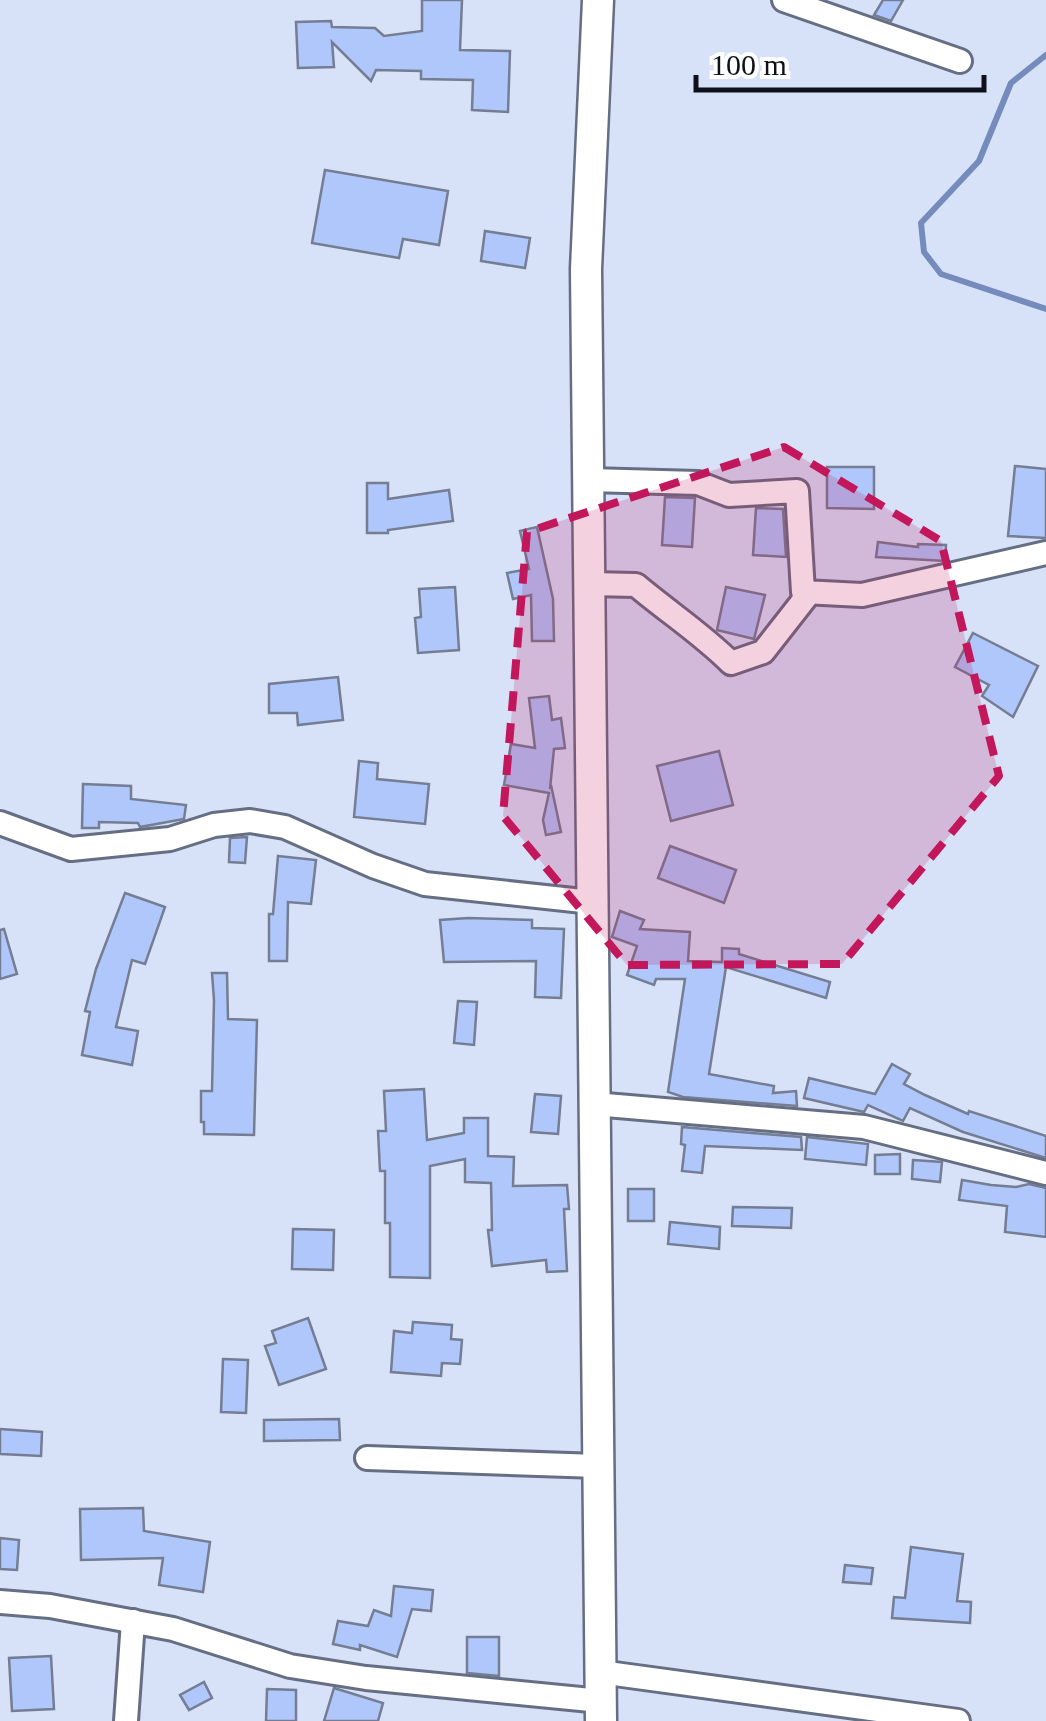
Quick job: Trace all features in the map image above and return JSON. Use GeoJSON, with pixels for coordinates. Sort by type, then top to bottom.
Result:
{"type":"FeatureCollection","features":[{"type":"Feature","properties":{"kind":"main road"},"geometry":{"type":"LineString","coordinates":[[598,0],[586,270],[600,1698]]}},
{"type":"Feature","properties":{"kind":"street"},"geometry":{"type":"LineString","coordinates":[[784,0],[960,60]]}},
{"type":"Feature","properties":{"kind":"street"},"geometry":{"type":"LineString","coordinates":[[589,480],[698,483],[728,495],[797,491],[803,592],[862,596],[1046,553]]}},
{"type":"Feature","properties":{"kind":"street"},"geometry":{"type":"LineString","coordinates":[[590,584],[636,585],[671,615],[700,632],[732,663],[763,652],[810,592]]}},
{"type":"Feature","properties":{"kind":"street"},"geometry":{"type":"LineString","coordinates":[[0,823],[70,848],[170,840],[214,824],[250,821],[285,827],[425,884],[592,902]]}},
{"type":"Feature","properties":{"kind":"street"},"geometry":{"type":"LineString","coordinates":[[594,1104],[864,1128],[1046,1173]]}},
{"type":"Feature","properties":{"kind":"street"},"geometry":{"type":"LineString","coordinates":[[366,1458],[598,1466]]}},
{"type":"Feature","properties":{"kind":"street"},"geometry":{"type":"LineString","coordinates":[[0,1602],[50,1606],[173,1628],[290,1666],[366,1678],[958,1721]]}},
{"type":"Feature","properties":{"kind":"street"},"geometry":{"type":"LineString","coordinates":[[126,1721],[133,1621]]}},
{"type":"Feature","properties":{"kind":"highlighted area"},"geometry":{"type":"Polygon","coordinates":[[[784,447],[941,541],[999,776],[842,964],[627,965],[503,816],[527,532],[784,447]]]}},
{"type":"Feature","properties":{"kind":"building"},"geometry":{"type":"Polygon","coordinates":[[[422,0],[462,0],[460,50],[510,51],[508,112],[472,110],[473,80],[421,79],[421,71],[376,70],[371,81],[332,42],[334,67],[298,68],[296,22],[331,21],[332,27],[375,28],[384,36],[422,31],[422,0]]]}},
{"type":"Feature","properties":{"kind":"building"},"geometry":{"type":"Polygon","coordinates":[[[883,0],[903,0],[891,21],[874,15],[883,0]]]}},
{"type":"Feature","properties":{"kind":"building"},"geometry":{"type":"Polygon","coordinates":[[[325,170],[448,191],[439,245],[403,239],[399,258],[312,243],[325,170]]]}},
{"type":"Feature","properties":{"kind":"building"},"geometry":{"type":"Polygon","coordinates":[[[485,231],[530,238],[525,268],[481,261],[485,231]]]}},
{"type":"Feature","properties":{"kind":"building"},"geometry":{"type":"Polygon","coordinates":[[[1015,466],[1046,469],[1046,538],[1008,536],[1015,466]]]}},
{"type":"Feature","properties":{"kind":"building"},"geometry":{"type":"Polygon","coordinates":[[[827,467],[874,467],[874,509],[827,508],[827,467]]]}},
{"type":"Feature","properties":{"kind":"building"},"geometry":{"type":"Polygon","coordinates":[[[367,483],[388,483],[388,499],[449,490],[453,521],[367,533],[367,483]]]}},
{"type":"Feature","properties":{"kind":"building"},"geometry":{"type":"Polygon","coordinates":[[[665,497],[695,498],[692,547],[662,545],[665,497]]]}},
{"type":"Feature","properties":{"kind":"building"},"geometry":{"type":"Polygon","coordinates":[[[756,508],[783,509],[786,557],[753,555],[756,508]]]}},
{"type":"Feature","properties":{"kind":"building"},"geometry":{"type":"Polygon","coordinates":[[[537,527],[553,599],[554,641],[532,641],[531,595],[513,599],[507,573],[529,569],[520,531],[537,527]]]}},
{"type":"Feature","properties":{"kind":"building"},"geometry":{"type":"Polygon","coordinates":[[[878,542],[918,547],[946,545],[945,561],[876,557],[878,542]]]}},
{"type":"Feature","properties":{"kind":"building"},"geometry":{"type":"Polygon","coordinates":[[[455,587],[459,650],[418,653],[415,618],[421,617],[419,589],[455,587]]]}},
{"type":"Feature","properties":{"kind":"building"},"geometry":{"type":"Polygon","coordinates":[[[726,587],[765,595],[754,639],[717,630],[726,587]]]}},
{"type":"Feature","properties":{"kind":"building"},"geometry":{"type":"Polygon","coordinates":[[[973,633],[1038,666],[1013,717],[982,696],[989,685],[955,667],[973,633]]]}},
{"type":"Feature","properties":{"kind":"building"},"geometry":{"type":"Polygon","coordinates":[[[338,677],[343,720],[298,725],[297,713],[269,713],[269,684],[338,677]]]}},
{"type":"Feature","properties":{"kind":"building"},"geometry":{"type":"Polygon","coordinates":[[[549,696],[552,720],[561,718],[565,748],[554,749],[550,789],[551,785],[561,832],[546,835],[543,820],[549,793],[504,785],[511,744],[535,748],[529,698],[549,696]]]}},
{"type":"Feature","properties":{"kind":"building"},"geometry":{"type":"Polygon","coordinates":[[[719,751],[733,805],[671,821],[657,766],[719,751]]]}},
{"type":"Feature","properties":{"kind":"building"},"geometry":{"type":"Polygon","coordinates":[[[359,761],[378,763],[377,779],[429,784],[425,824],[354,817],[359,761]]]}},
{"type":"Feature","properties":{"kind":"building"},"geometry":{"type":"Polygon","coordinates":[[[83,784],[131,786],[131,799],[186,805],[184,819],[140,827],[138,823],[99,822],[99,828],[82,828],[83,784]]]}},
{"type":"Feature","properties":{"kind":"building"},"geometry":{"type":"Polygon","coordinates":[[[247,837],[245,863],[229,862],[230,838],[247,837]]]}},
{"type":"Feature","properties":{"kind":"building"},"geometry":{"type":"Polygon","coordinates":[[[670,846],[736,870],[724,903],[658,878],[670,846]]]}},
{"type":"Feature","properties":{"kind":"building"},"geometry":{"type":"Polygon","coordinates":[[[278,856],[316,860],[311,904],[288,902],[287,961],[269,961],[269,914],[273,914],[278,856]]]}},
{"type":"Feature","properties":{"kind":"building"},"geometry":{"type":"Polygon","coordinates":[[[125,893],[165,907],[145,964],[132,960],[116,1027],[138,1031],[132,1065],[82,1055],[90,1012],[85,1011],[96,969],[125,893]]]}},
{"type":"Feature","properties":{"kind":"building"},"geometry":{"type":"Polygon","coordinates":[[[620,911],[644,920],[640,929],[690,932],[688,961],[722,962],[722,948],[739,949],[739,954],[830,982],[826,998],[726,967],[709,1074],[774,1086],[773,1093],[796,1091],[797,1106],[683,1097],[668,1092],[685,979],[656,979],[654,985],[627,975],[637,946],[612,937],[620,911]]]}},
{"type":"Feature","properties":{"kind":"building"},"geometry":{"type":"Polygon","coordinates":[[[440,920],[532,920],[532,928],[564,929],[561,998],[535,997],[536,961],[444,962],[440,920]]]}},
{"type":"Feature","properties":{"kind":"building"},"geometry":{"type":"Polygon","coordinates":[[[4,929],[17,974],[0,979],[0,930],[4,929]]]}},
{"type":"Feature","properties":{"kind":"building"},"geometry":{"type":"Polygon","coordinates":[[[212,973],[227,973],[228,1019],[257,1020],[254,1135],[204,1134],[201,1091],[212,1091],[212,973]]]}},
{"type":"Feature","properties":{"kind":"building"},"geometry":{"type":"Polygon","coordinates":[[[458,1001],[477,1002],[474,1045],[454,1043],[458,1001]]]}},
{"type":"Feature","properties":{"kind":"building"},"geometry":{"type":"Polygon","coordinates":[[[892,1064],[910,1074],[904,1084],[925,1095],[968,1114],[969,1111],[1046,1136],[1046,1158],[963,1132],[910,1108],[903,1121],[868,1105],[864,1112],[804,1098],[809,1078],[875,1094],[892,1064]]]}},
{"type":"Feature","properties":{"kind":"building"},"geometry":{"type":"Polygon","coordinates":[[[424,1089],[427,1140],[464,1133],[464,1118],[488,1118],[488,1156],[514,1157],[513,1186],[567,1185],[567,1271],[547,1272],[546,1260],[492,1266],[488,1230],[492,1230],[491,1183],[465,1182],[465,1159],[430,1166],[430,1278],[390,1277],[390,1223],[385,1223],[385,1171],[380,1171],[378,1131],[386,1131],[384,1091],[424,1089]]]}},
{"type":"Feature","properties":{"kind":"building"},"geometry":{"type":"Polygon","coordinates":[[[535,1094],[561,1096],[558,1134],[531,1132],[535,1094]]]}},
{"type":"Feature","properties":{"kind":"building"},"geometry":{"type":"Polygon","coordinates":[[[682,1127],[801,1137],[802,1150],[705,1146],[702,1173],[682,1171],[682,1127]]]}},
{"type":"Feature","properties":{"kind":"building"},"geometry":{"type":"Polygon","coordinates":[[[807,1137],[868,1144],[866,1165],[805,1159],[807,1137]]]}},
{"type":"Feature","properties":{"kind":"building"},"geometry":{"type":"Polygon","coordinates":[[[900,1154],[900,1174],[875,1174],[875,1155],[900,1154]]]}},
{"type":"Feature","properties":{"kind":"building"},"geometry":{"type":"Polygon","coordinates":[[[913,1160],[942,1162],[940,1182],[912,1179],[913,1160]]]}},
{"type":"Feature","properties":{"kind":"building"},"geometry":{"type":"Polygon","coordinates":[[[962,1180],[1046,1188],[1046,1237],[1005,1232],[1007,1206],[959,1200],[962,1180]]]}},
{"type":"Feature","properties":{"kind":"building"},"geometry":{"type":"Polygon","coordinates":[[[628,1189],[654,1189],[654,1221],[628,1221],[628,1189]]]}},
{"type":"Feature","properties":{"kind":"building"},"geometry":{"type":"Polygon","coordinates":[[[733,1207],[792,1208],[791,1228],[732,1226],[733,1207]]]}},
{"type":"Feature","properties":{"kind":"building"},"geometry":{"type":"Polygon","coordinates":[[[670,1222],[720,1227],[719,1249],[668,1244],[670,1222]]]}},
{"type":"Feature","properties":{"kind":"building"},"geometry":{"type":"Polygon","coordinates":[[[293,1229],[334,1230],[333,1270],[292,1269],[293,1229]]]}},
{"type":"Feature","properties":{"kind":"building"},"geometry":{"type":"Polygon","coordinates":[[[308,1318],[326,1369],[279,1385],[265,1346],[276,1343],[272,1331],[308,1318]]]}},
{"type":"Feature","properties":{"kind":"building"},"geometry":{"type":"Polygon","coordinates":[[[413,1322],[452,1325],[451,1339],[462,1340],[460,1364],[442,1363],[441,1376],[391,1372],[394,1331],[412,1333],[413,1322]]]}},
{"type":"Feature","properties":{"kind":"building"},"geometry":{"type":"Polygon","coordinates":[[[223,1359],[248,1360],[246,1413],[221,1412],[223,1359]]]}},
{"type":"Feature","properties":{"kind":"building"},"geometry":{"type":"Polygon","coordinates":[[[339,1419],[340,1440],[264,1441],[264,1420],[339,1419]]]}},
{"type":"Feature","properties":{"kind":"building"},"geometry":{"type":"Polygon","coordinates":[[[0,1429],[42,1432],[41,1456],[0,1454],[0,1429]]]}},
{"type":"Feature","properties":{"kind":"building"},"geometry":{"type":"Polygon","coordinates":[[[143,1508],[144,1531],[210,1542],[203,1592],[159,1585],[163,1558],[81,1560],[80,1509],[143,1508]]]}},
{"type":"Feature","properties":{"kind":"building"},"geometry":{"type":"Polygon","coordinates":[[[0,1538],[19,1540],[17,1570],[0,1569],[0,1538]]]}},
{"type":"Feature","properties":{"kind":"building"},"geometry":{"type":"Polygon","coordinates":[[[911,1547],[963,1554],[957,1601],[971,1602],[970,1623],[892,1618],[894,1597],[905,1598],[911,1547]]]}},
{"type":"Feature","properties":{"kind":"building"},"geometry":{"type":"Polygon","coordinates":[[[845,1565],[873,1568],[871,1584],[843,1582],[845,1565]]]}},
{"type":"Feature","properties":{"kind":"building"},"geometry":{"type":"Polygon","coordinates":[[[394,1586],[433,1590],[431,1611],[412,1609],[397,1657],[360,1645],[360,1650],[333,1644],[338,1621],[368,1626],[374,1610],[391,1616],[394,1586]]]}},
{"type":"Feature","properties":{"kind":"building"},"geometry":{"type":"Polygon","coordinates":[[[467,1637],[499,1637],[499,1676],[467,1673],[467,1637]]]}},
{"type":"Feature","properties":{"kind":"building"},"geometry":{"type":"Polygon","coordinates":[[[51,1656],[54,1709],[12,1711],[9,1658],[51,1656]]]}},
{"type":"Feature","properties":{"kind":"building"},"geometry":{"type":"Polygon","coordinates":[[[204,1682],[212,1698],[189,1710],[180,1695],[204,1682]]]}},
{"type":"Feature","properties":{"kind":"building"},"geometry":{"type":"Polygon","coordinates":[[[334,1688],[383,1703],[378,1721],[324,1721],[334,1688]]]}},
{"type":"Feature","properties":{"kind":"building"},"geometry":{"type":"Polygon","coordinates":[[[267,1689],[296,1690],[296,1721],[266,1721],[267,1689]]]}},
{"type":"Feature","properties":{"kind":"waterway"},"geometry":{"type":"LineString","coordinates":[[1046,55],[1011,83],[979,161],[921,223],[924,252],[941,274],[1046,309]]}}]}
